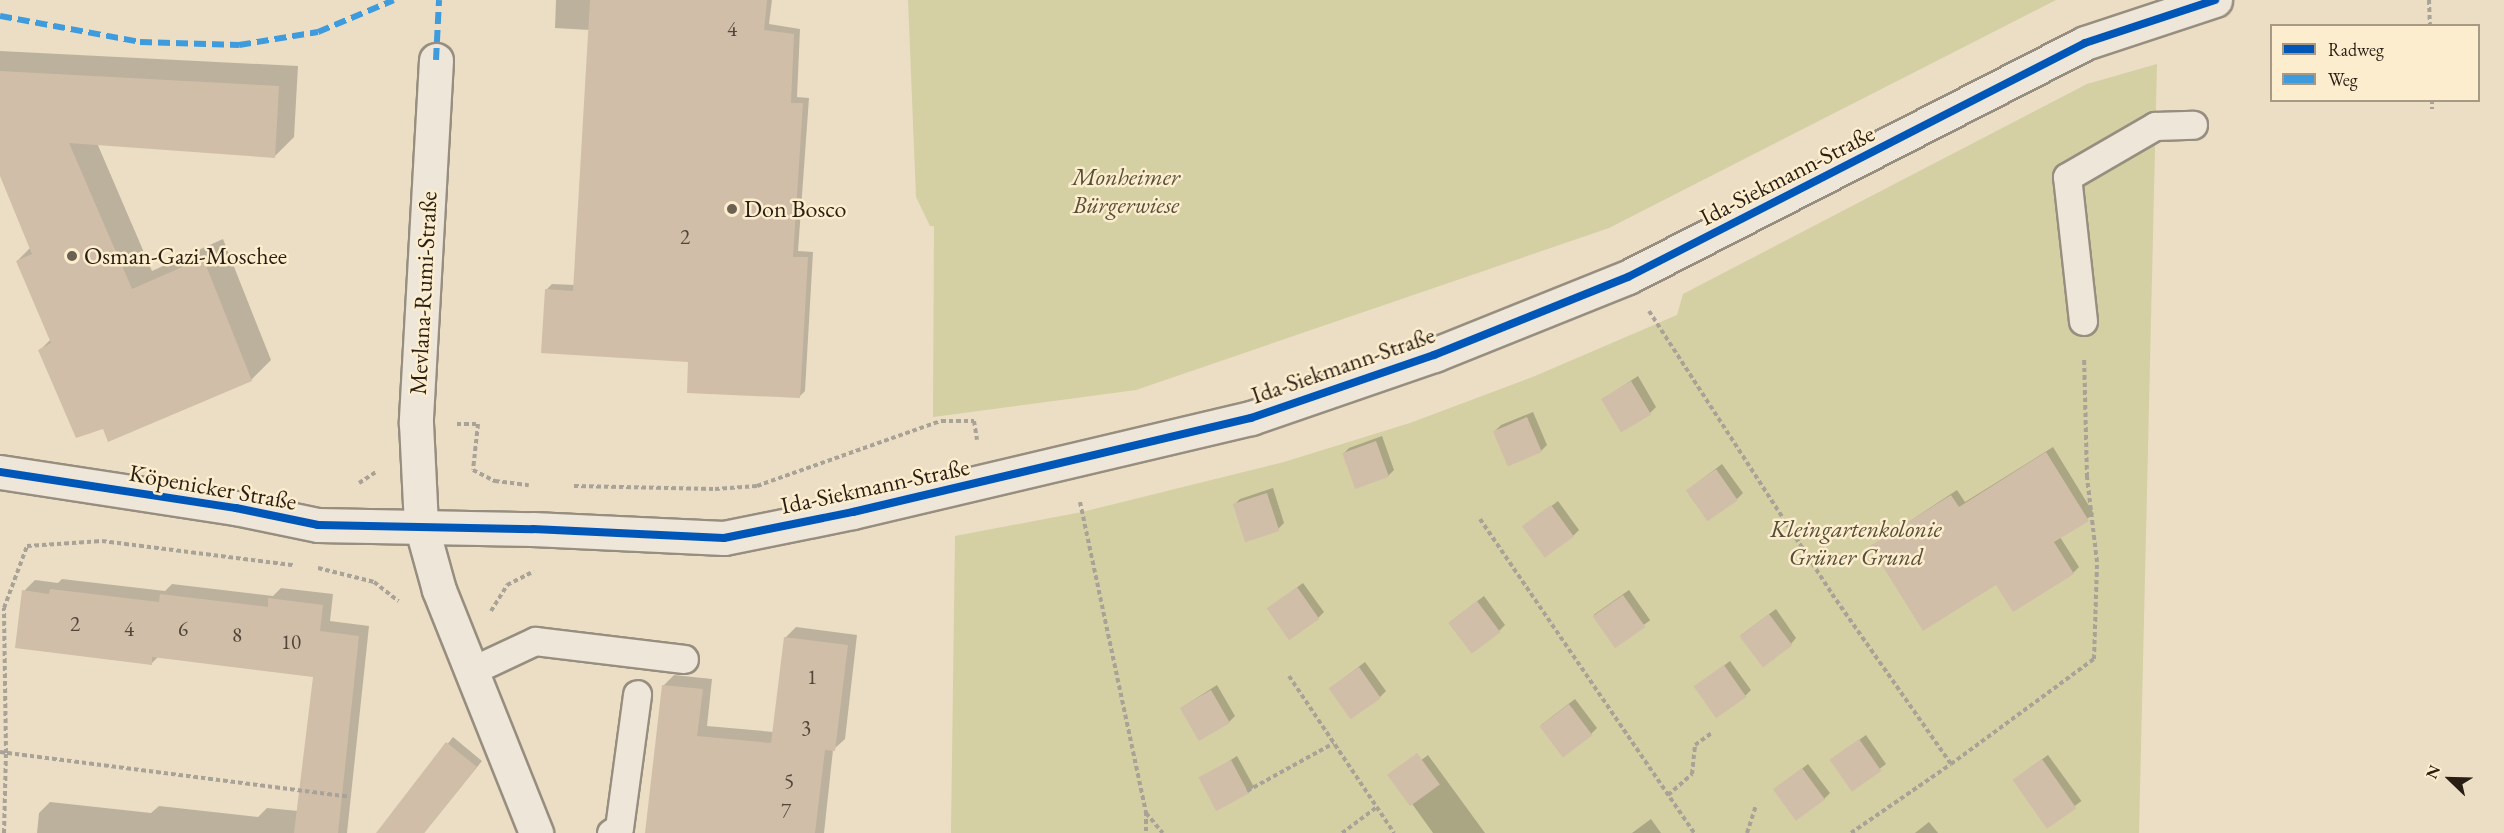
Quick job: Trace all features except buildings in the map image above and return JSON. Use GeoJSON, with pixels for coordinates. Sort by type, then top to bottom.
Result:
{"type":"FeatureCollection","features":[{"type":"Feature","properties":{"kind":"street","name":"Ida-Siekmann-Straße"},"geometry":{"type":"LineString","coordinates":[[421,525],[724,538],[984,482],[1251,418],[1434,355],[1628,277],[2085,44],[2215,0]]}},
{"type":"Feature","properties":{"kind":"street","name":"Mevlana-Rumi-Straße"},"geometry":{"type":"LineString","coordinates":[[421,525],[416,423],[436,60]]}},
{"type":"Feature","properties":{"kind":"street","name":"Köpenicker Straße"},"geometry":{"type":"LineString","coordinates":[[0,472],[236,508],[318,525],[421,525]]}},
{"type":"Feature","properties":{"kind":"street"},"geometry":{"type":"LineString","coordinates":[[421,525],[439,590],[536,833]]}},
{"type":"Feature","properties":{"kind":"lane"},"geometry":{"type":"LineString","coordinates":[[2083,321],[2067,177],[2155,126],[2193,125]]}},
{"type":"Feature","properties":{"kind":"lane"},"geometry":{"type":"LineString","coordinates":[[471,671],[535,641],[684,659]]}},
{"type":"Feature","properties":{"kind":"lane"},"geometry":{"type":"LineString","coordinates":[[610,833],[619,828],[637,694]]}},
{"type":"Feature","properties":{"kind":"path"},"geometry":{"type":"LineString","coordinates":[[2429,0],[2430,24]]}},
{"type":"Feature","properties":{"kind":"path"},"geometry":{"type":"LineString","coordinates":[[2432,102],[2432,109]]}},
{"type":"Feature","properties":{"kind":"path"},"geometry":{"type":"LineString","coordinates":[[1628,277],[1832,594],[1951,764]]}},
{"type":"Feature","properties":{"kind":"path"},"geometry":{"type":"LineString","coordinates":[[1851,833],[1951,764],[2094,659],[2097,562],[2087,477],[2083,321]]}},
{"type":"Feature","properties":{"kind":"path"},"geometry":{"type":"LineString","coordinates":[[568,486],[716,489],[757,486],[941,422],[975,422],[984,482]]}},
{"type":"Feature","properties":{"kind":"path"},"geometry":{"type":"LineString","coordinates":[[1080,496],[1146,812],[1146,833]]}},
{"type":"Feature","properties":{"kind":"path"},"geometry":{"type":"LineString","coordinates":[[1480,519],[1694,833]]}},
{"type":"Feature","properties":{"kind":"path"},"geometry":{"type":"LineString","coordinates":[[314,568],[318,525]]}},
{"type":"Feature","properties":{"kind":"path"},"geometry":{"type":"LineString","coordinates":[[4,833],[6,753],[4,608],[27,546],[102,541],[314,568],[374,582],[402,604]]}},
{"type":"Feature","properties":{"kind":"path"},"geometry":{"type":"LineString","coordinates":[[1289,676],[1394,833]]}},
{"type":"Feature","properties":{"kind":"path"},"geometry":{"type":"LineString","coordinates":[[1668,795],[1692,774],[1695,745],[1713,732]]}},
{"type":"Feature","properties":{"kind":"path"},"geometry":{"type":"LineString","coordinates":[[1247,791],[1334,743]]}},
{"type":"Feature","properties":{"kind":"path"},"geometry":{"type":"LineString","coordinates":[[0,752],[349,796]]}},
{"type":"Feature","properties":{"kind":"path"},"geometry":{"type":"LineString","coordinates":[[1747,833],[1755,806]]}},
{"type":"Feature","properties":{"kind":"path"},"geometry":{"type":"LineString","coordinates":[[1342,833],[1377,807]]}},
{"type":"Feature","properties":{"kind":"path"},"geometry":{"type":"LineString","coordinates":[[1146,812],[1163,833]]}},
{"type":"Feature","properties":{"kind":"green space","name":"Monheimer Bürgerwiese"},"geometry":{"type":"Polygon","coordinates":[[[908,0],[2056,0],[1609,228],[1136,390],[933,417],[934,226],[930,226],[916,197],[908,0]]]}},
{"type":"Feature","properties":{"kind":"green space","name":"Kleingartenkolonie Grüner Grund"},"geometry":{"type":"Polygon","coordinates":[[[2157,64],[2139,833],[951,833],[955,536],[1082,512],[1284,462],[1410,423],[1535,376],[1677,315],[1683,294],[2087,84],[2157,64]]]}},
{"type":"Feature","properties":{"kind":"marked path"},"geometry":{"type":"LineString","coordinates":[[0,16],[140,42],[239,45],[318,32],[394,0]]}},
{"type":"Feature","properties":{"kind":"marked path"},"geometry":{"type":"LineString","coordinates":[[436,60],[439,0]]}},
{"type":"Feature","properties":{"kind":"cycle path"},"geometry":{"type":"LineString","coordinates":[[0,472],[236,508],[318,525],[533,529],[724,538],[853,512],[1251,418],[1434,355],[1628,277],[2085,43],[2215,0]]}},
{"type":"Feature","properties":{"kind":"place","name":"Don Bosco"},"geometry":{"type":"Point","coordinates":[732,209]}},
{"type":"Feature","properties":{"kind":"place","name":"Osman-Gazi-Moschee"},"geometry":{"type":"Point","coordinates":[72,256]}}]}
